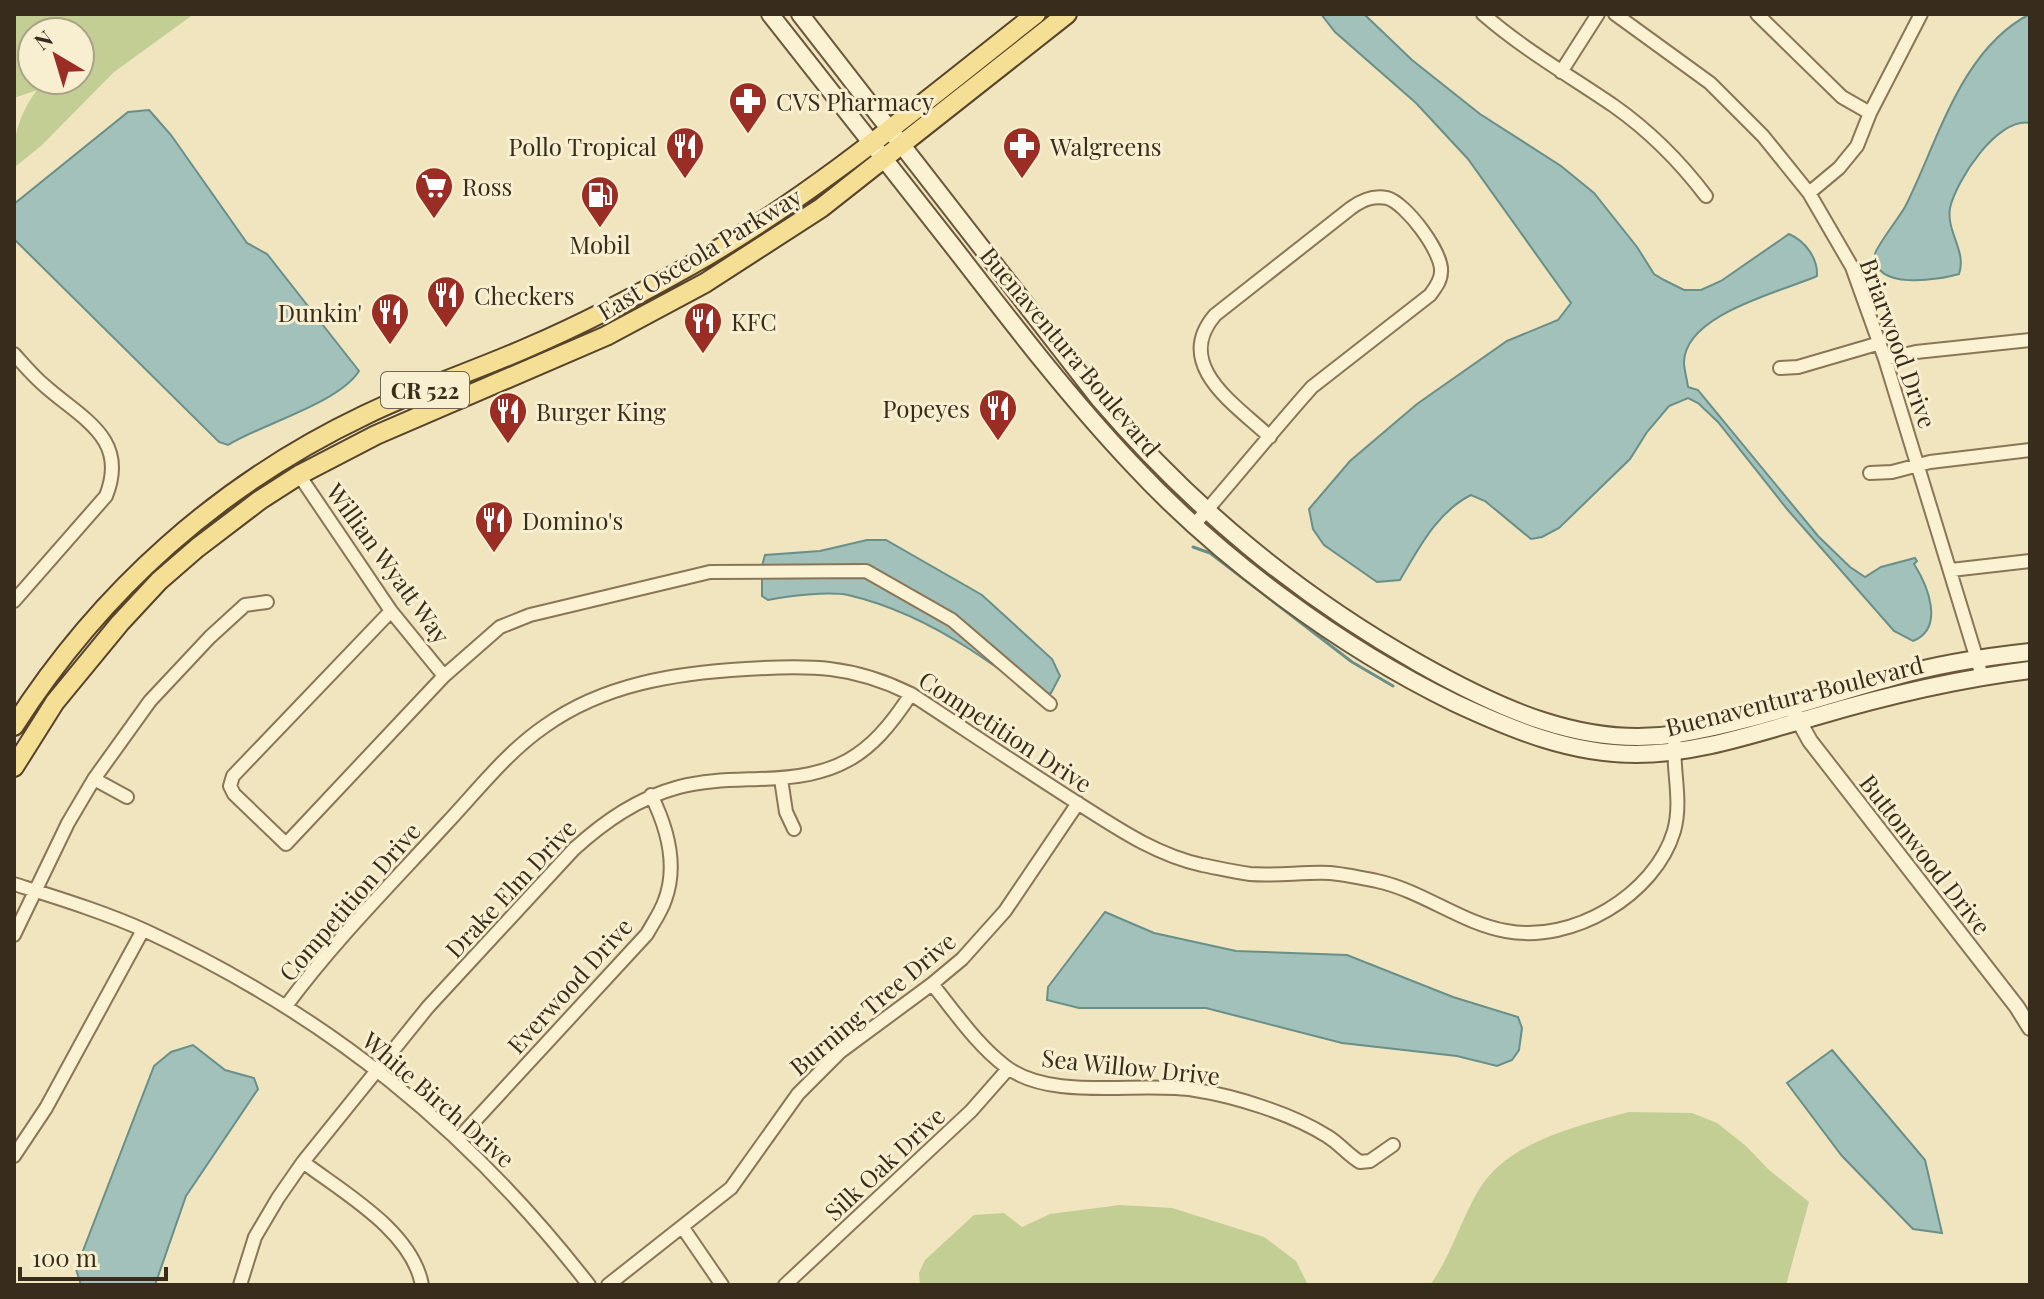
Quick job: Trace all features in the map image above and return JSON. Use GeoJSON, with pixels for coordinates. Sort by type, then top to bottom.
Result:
{"type":"FeatureCollection","features":[{"type":"Feature","properties":{"kind":"main road","name":"Buenaventura Boulevard"},"geometry":{"type":"LineString","coordinates":[[770,14],[1023,337],[1135,468],[1194,525],[1253,575],[1381,662],[1431,691],[1493,721],[1565,746],[1633,754],[1673,752],[1795,714],[1897,676],[1977,658],[2030,652]]}},
{"type":"Feature","properties":{"kind":"main road","name":"Buenaventura Boulevard"},"geometry":{"type":"LineString","coordinates":[[800,14],[1100,400],[1147,454],[1263,560],[1334,612],[1450,681],[1515,712],[1569,729],[1631,736],[1675,734],[1795,714],[1982,676],[2030,670]]}},
{"type":"Feature","properties":{"kind":"main road","name":"East Osceola Parkway"},"geometry":{"type":"LineString","coordinates":[[14,726],[55,665],[104,606],[184,530],[247,482],[287,456],[366,414],[528,348],[695,263],[800,197],[1036,14]]}},
{"type":"Feature","properties":{"kind":"main road","name":"East Osceola Parkway"},"geometry":{"type":"LineString","coordinates":[[14,767],[55,702],[93,653],[159,581],[229,523],[299,475],[391,428],[606,336],[705,283],[792,229],[1067,14]]}},
{"type":"Feature","properties":{"kind":"street"},"geometry":{"type":"LineString","coordinates":[[1483,14],[1504,33],[1625,116],[1691,176],[1706,196]]}},
{"type":"Feature","properties":{"kind":"street"},"geometry":{"type":"LineString","coordinates":[[1561,72],[1598,14]]}},
{"type":"Feature","properties":{"kind":"street","name":"Briarwood Drive"},"geometry":{"type":"LineString","coordinates":[[1615,14],[1710,83],[1763,136],[1809,193],[1852,267],[1880,343],[1982,676]]}},
{"type":"Feature","properties":{"kind":"street"},"geometry":{"type":"LineString","coordinates":[[1809,193],[1839,168],[1857,146],[1870,113],[1921,14]]}},
{"type":"Feature","properties":{"kind":"street"},"geometry":{"type":"LineString","coordinates":[[1767,17],[1842,97],[1870,113]]}},
{"type":"Feature","properties":{"kind":"street"},"geometry":{"type":"LineString","coordinates":[[1194,525],[1270,437],[1312,387],[1430,295],[1439,281],[1442,269],[1439,255],[1405,210],[1392,200],[1369,198],[1351,208],[1215,315],[1202,333],[1200,353],[1207,374],[1270,437]]}},
{"type":"Feature","properties":{"kind":"street"},"geometry":{"type":"LineString","coordinates":[[1023,337],[1043,324]]}},
{"type":"Feature","properties":{"kind":"street"},"geometry":{"type":"LineString","coordinates":[[1885,359],[1916,352],[2030,340]]}},
{"type":"Feature","properties":{"kind":"street"},"geometry":{"type":"LineString","coordinates":[[1780,368],[1798,367],[1880,343]]}},
{"type":"Feature","properties":{"kind":"street"},"geometry":{"type":"LineString","coordinates":[[528,348],[535,367]]}},
{"type":"Feature","properties":{"kind":"street"},"geometry":{"type":"LineString","coordinates":[[14,354],[43,385],[100,431],[112,455],[113,466],[112,482],[101,503],[14,601]]}},
{"type":"Feature","properties":{"kind":"street"},"geometry":{"type":"LineString","coordinates":[[1870,473],[2030,450]]}},
{"type":"Feature","properties":{"kind":"street","name":"Willian Wyatt Way"},"geometry":{"type":"LineString","coordinates":[[299,475],[391,611],[444,676]]}},
{"type":"Feature","properties":{"kind":"street"},"geometry":{"type":"LineString","coordinates":[[1951,570],[2030,561]]}},
{"type":"Feature","properties":{"kind":"street"},"geometry":{"type":"LineString","coordinates":[[391,611],[233,776],[230,786],[234,794],[286,844],[444,676],[500,627],[557,608],[710,572],[866,571],[952,620],[1050,704]]}},
{"type":"Feature","properties":{"kind":"street"},"geometry":{"type":"LineString","coordinates":[[14,935],[68,823],[94,779],[150,701],[245,605],[267,602]]}},
{"type":"Feature","properties":{"kind":"street","name":"Competition Drive"},"geometry":{"type":"LineString","coordinates":[[286,1006],[320,960],[509,757],[545,725],[631,685],[689,673],[818,667],[880,678],[911,694],[1129,836],[1169,855],[1201,865],[1251,874],[1330,873],[1378,881],[1412,891],[1479,924],[1509,932],[1549,931],[1585,921],[1605,912],[1649,878],[1665,857],[1675,828],[1678,808],[1673,752],[1675,734]]}},
{"type":"Feature","properties":{"kind":"street","name":"Drake Elm Drive"},"geometry":{"type":"LineString","coordinates":[[240,1285],[255,1237],[303,1162],[428,1007],[574,849],[600,825],[651,795],[696,784],[807,777],[836,768],[878,739],[911,694]]}},
{"type":"Feature","properties":{"kind":"street","name":"Buttonwood Drive"},"geometry":{"type":"LineString","coordinates":[[1795,714],[2030,1028]]}},
{"type":"Feature","properties":{"kind":"street"},"geometry":{"type":"LineString","coordinates":[[94,779],[127,797]]}},
{"type":"Feature","properties":{"kind":"street"},"geometry":{"type":"LineString","coordinates":[[781,779],[786,812],[794,829]]}},
{"type":"Feature","properties":{"kind":"street","name":"Everwood Drive"},"geometry":{"type":"LineString","coordinates":[[458,1139],[647,934],[665,900],[670,872],[669,842],[651,795]]}},
{"type":"Feature","properties":{"kind":"street","name":"Burning Tree Drive"},"geometry":{"type":"LineString","coordinates":[[608,1285],[731,1188],[798,1094],[840,1052],[962,959],[1005,911],[1078,803]]}},
{"type":"Feature","properties":{"kind":"street","name":"White Birch Drive"},"geometry":{"type":"LineString","coordinates":[[14,884],[143,930],[210,963],[286,1006],[377,1069],[458,1139],[528,1211],[589,1285]]}},
{"type":"Feature","properties":{"kind":"street"},"geometry":{"type":"LineString","coordinates":[[14,1156],[46,1108],[143,930]]}},
{"type":"Feature","properties":{"kind":"street","name":"Sea Willow Drive"},"geometry":{"type":"LineString","coordinates":[[932,984],[987,1051],[1008,1069],[1042,1084],[1086,1088],[1130,1086],[1193,1089],[1228,1097],[1294,1120],[1328,1136],[1360,1162],[1370,1161],[1393,1145]]}},
{"type":"Feature","properties":{"kind":"street","name":"Silk Oak Drive"},"geometry":{"type":"LineString","coordinates":[[785,1285],[971,1111],[1008,1069]]}},
{"type":"Feature","properties":{"kind":"street"},"geometry":{"type":"LineString","coordinates":[[303,1162],[388,1228],[402,1243],[420,1273],[422,1285]]}},
{"type":"Feature","properties":{"kind":"street"},"geometry":{"type":"LineString","coordinates":[[683,1228],[722,1285]]}},
{"type":"Feature","properties":{"kind":"green space"},"geometry":{"type":"Polygon","coordinates":[[[14,14],[194,14],[114,72],[96,90],[96,16],[16,16],[16,96],[20,96],[14,98],[14,14]]]}},
{"type":"Feature","properties":{"kind":"green space"},"geometry":{"type":"Polygon","coordinates":[[[33,96],[90,96],[42,145],[15,167],[14,146],[26,108],[33,96]]]}},
{"type":"Feature","properties":{"kind":"green space"},"geometry":{"type":"Polygon","coordinates":[[[1629,1112],[1692,1113],[1717,1123],[1809,1202],[1786,1285],[1430,1285],[1478,1191],[1507,1160],[1545,1138],[1629,1112]]]}},
{"type":"Feature","properties":{"kind":"green space"},"geometry":{"type":"Polygon","coordinates":[[[1120,1205],[1172,1208],[1264,1237],[1296,1261],[1308,1285],[920,1285],[919,1273],[925,1260],[974,1215],[1004,1213],[1022,1227],[1050,1214],[1120,1205]]]}},
{"type":"Feature","properties":{"kind":"water"},"geometry":{"type":"Polygon","coordinates":[[[1321,14],[1364,14],[1412,60],[1480,114],[1561,166],[1594,193],[1637,247],[1654,274],[1684,290],[1701,290],[1721,281],[1789,234],[1805,246],[1813,257],[1817,276],[1737,307],[1700,331],[1689,345],[1684,362],[1688,387],[1698,390],[1818,536],[1850,567],[1865,577],[1881,567],[1915,558],[1917,561],[1914,564],[1931,606],[1929,627],[1923,635],[1913,641],[1894,631],[1787,509],[1718,422],[1688,398],[1669,406],[1630,459],[1559,528],[1542,537],[1531,539],[1485,501],[1471,495],[1439,521],[1400,580],[1377,582],[1324,545],[1313,529],[1309,509],[1350,461],[1417,404],[1507,341],[1558,320],[1571,303],[1468,159],[1416,103],[1335,32],[1321,14]]]}},
{"type":"Feature","properties":{"kind":"water"},"geometry":{"type":"Polygon","coordinates":[[[2030,14],[2030,123],[2017,124],[1992,140],[1960,182],[1950,208],[1951,225],[1960,257],[1959,274],[1908,280],[1884,274],[1877,266],[1876,250],[1905,207],[1968,74],[2006,30],[2030,14]]]}},
{"type":"Feature","properties":{"kind":"water"},"geometry":{"type":"Polygon","coordinates":[[[149,110],[171,135],[247,243],[267,254],[359,371],[349,383],[318,403],[228,445],[219,442],[14,239],[14,204],[128,112],[149,110]]]}},
{"type":"Feature","properties":{"kind":"water"},"geometry":{"type":"Polygon","coordinates":[[[867,540],[886,540],[982,595],[1052,659],[1060,676],[1051,693],[1044,696],[942,633],[880,604],[840,594],[808,594],[768,600],[762,596],[765,555],[820,551],[867,540]]]}},
{"type":"Feature","properties":{"kind":"water"},"geometry":{"type":"Polygon","coordinates":[[[1105,912],[1154,933],[1236,951],[1347,955],[1453,997],[1518,1017],[1522,1028],[1519,1050],[1512,1060],[1497,1066],[1457,1056],[1342,1043],[1206,1008],[1079,1008],[1047,1000],[1048,987],[1105,912]]]}},
{"type":"Feature","properties":{"kind":"water"},"geometry":{"type":"Polygon","coordinates":[[[193,1045],[225,1070],[254,1078],[258,1089],[186,1196],[155,1285],[81,1285],[76,1269],[154,1066],[171,1052],[193,1045]]]}},
{"type":"Feature","properties":{"kind":"water"},"geometry":{"type":"Polygon","coordinates":[[[1832,1050],[1925,1160],[1942,1233],[1913,1229],[1842,1156],[1787,1083],[1832,1050]]]}},
{"type":"Feature","properties":{"kind":"waterway"},"geometry":{"type":"LineString","coordinates":[[1193,547],[1210,553],[1352,662],[1393,686]]}},
{"type":"Feature","properties":{"kind":"place","name":"CVS Pharmacy"},"geometry":{"type":"Point","coordinates":[748,135]}},
{"type":"Feature","properties":{"kind":"place","name":"Pollo Tropical"},"geometry":{"type":"Point","coordinates":[685,180]}},
{"type":"Feature","properties":{"kind":"place","name":"Walgreens"},"geometry":{"type":"Point","coordinates":[1022,180]}},
{"type":"Feature","properties":{"kind":"place","name":"Ross"},"geometry":{"type":"Point","coordinates":[434,220]}},
{"type":"Feature","properties":{"kind":"place","name":"Mobil"},"geometry":{"type":"Point","coordinates":[600,229]}},
{"type":"Feature","properties":{"kind":"place","name":"Checkers"},"geometry":{"type":"Point","coordinates":[446,329]}},
{"type":"Feature","properties":{"kind":"place","name":"Dunkin'"},"geometry":{"type":"Point","coordinates":[390,346]}},
{"type":"Feature","properties":{"kind":"place","name":"KFC"},"geometry":{"type":"Point","coordinates":[703,355]}},
{"type":"Feature","properties":{"kind":"place","name":"Popeyes"},"geometry":{"type":"Point","coordinates":[998,442]}},
{"type":"Feature","properties":{"kind":"place","name":"Burger King"},"geometry":{"type":"Point","coordinates":[508,445]}},
{"type":"Feature","properties":{"kind":"place","name":"Domino's"},"geometry":{"type":"Point","coordinates":[494,554]}}]}
